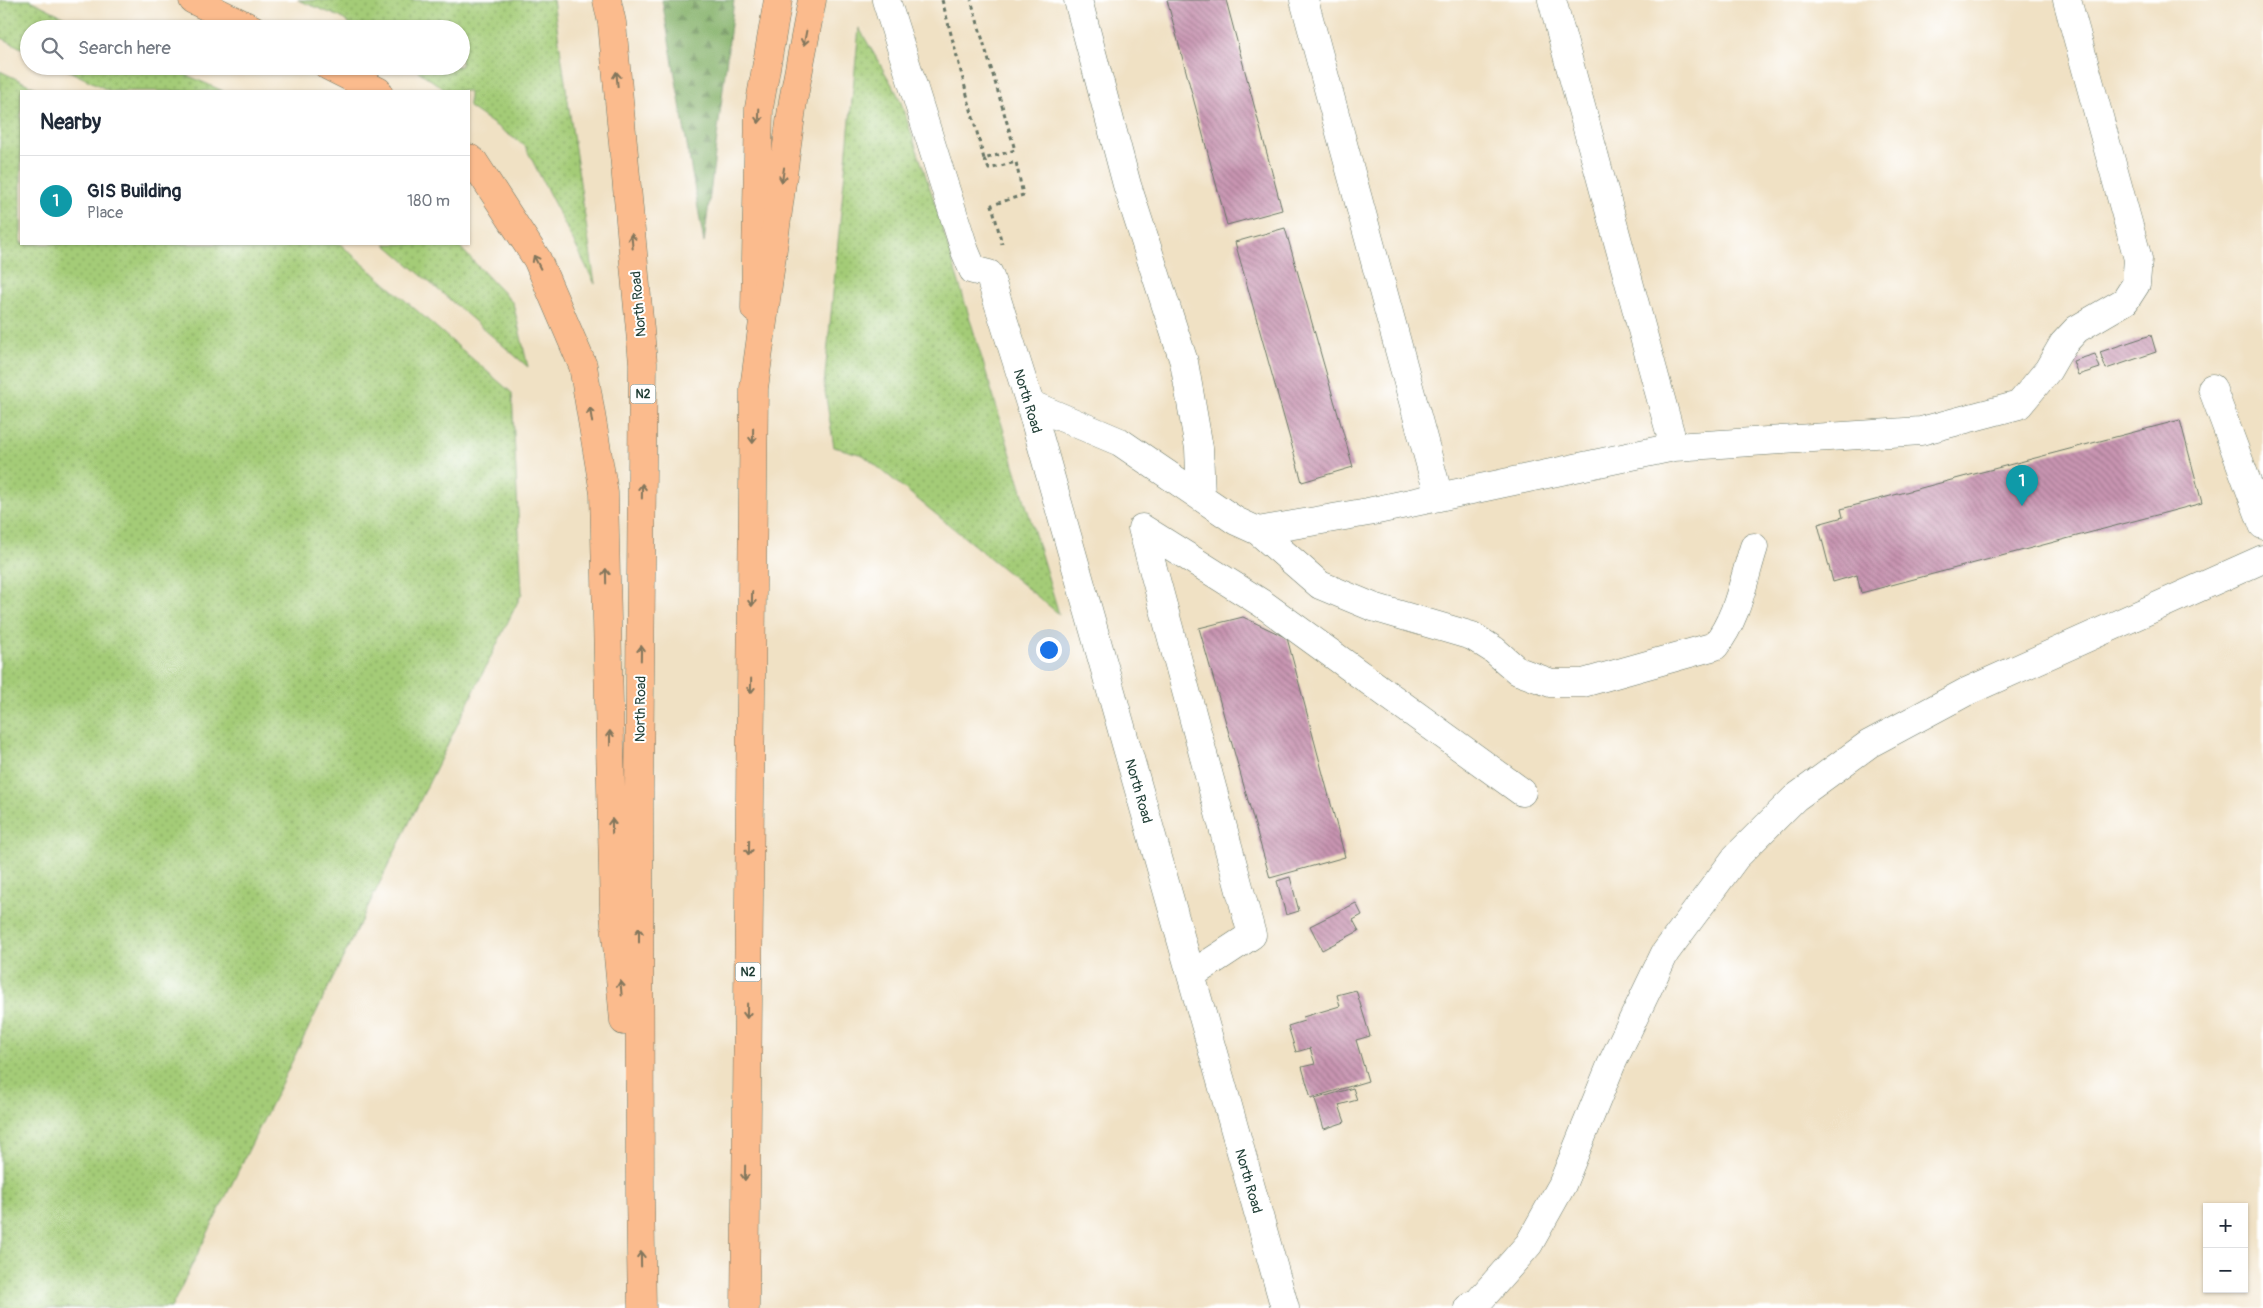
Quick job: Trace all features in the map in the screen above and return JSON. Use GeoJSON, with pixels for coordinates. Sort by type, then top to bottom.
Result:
{"type":"FeatureCollection","features":[{"type":"Feature","properties":{"kind":"main road"},"geometry":{"type":"LineString","coordinates":[[193,0],[234,20]]}},
{"type":"Feature","properties":{"kind":"main road","name":"North Road"},"geometry":{"type":"LineString","coordinates":[[607,0],[613,32],[643,363],[639,790],[640,1194]]}},
{"type":"Feature","properties":{"kind":"main road"},"geometry":{"type":"LineString","coordinates":[[754,388],[759,108],[778,0]]}},
{"type":"Feature","properties":{"kind":"main road"},"geometry":{"type":"LineString","coordinates":[[754,388],[793,101],[812,0]]}},
{"type":"Feature","properties":{"kind":"main road"},"geometry":{"type":"LineString","coordinates":[[346,75],[376,90]]}},
{"type":"Feature","properties":{"kind":"main road"},"geometry":{"type":"LineString","coordinates":[[470,159],[474,162],[537,260],[583,366],[604,492],[614,913],[640,1194]]}},
{"type":"Feature","properties":{"kind":"main road","name":"N2"},"geometry":{"type":"LineString","coordinates":[[745,1308],[754,388]]}},
{"type":"Feature","properties":{"kind":"main road","name":"N2"},"geometry":{"type":"LineString","coordinates":[[640,1194],[642,1308]]}},
{"type":"Feature","properties":{"kind":"street"},"geometry":{"type":"LineString","coordinates":[[886,0],[909,74]]}},
{"type":"Feature","properties":{"kind":"street"},"geometry":{"type":"LineString","coordinates":[[905,0],[913,38],[909,74]]}},
{"type":"Feature","properties":{"kind":"street"},"geometry":{"type":"LineString","coordinates":[[1078,0],[1127,185],[1184,362],[1199,448],[1201,498]]}},
{"type":"Feature","properties":{"kind":"street"},"geometry":{"type":"LineString","coordinates":[[1304,0],[1439,497]]}},
{"type":"Feature","properties":{"kind":"street"},"geometry":{"type":"LineString","coordinates":[[1552,0],[1674,447]]}},
{"type":"Feature","properties":{"kind":"street"},"geometry":{"type":"LineString","coordinates":[[1258,531],[1294,526],[1439,497],[1674,447],[1921,431],[2019,405],[2048,370],[2063,344],[2077,329],[2125,301],[2136,284],[2138,259],[2067,0]]}},
{"type":"Feature","properties":{"kind":"street","name":"North Road"},"geometry":{"type":"LineString","coordinates":[[909,74],[965,251],[973,270],[989,274],[1030,404],[1285,1308]]}},
{"type":"Feature","properties":{"kind":"street"},"geometry":{"type":"LineString","coordinates":[[2212,388],[2263,525]]}},
{"type":"Feature","properties":{"kind":"street"},"geometry":{"type":"LineString","coordinates":[[1030,404],[1120,442],[1236,522],[1258,531],[1320,585],[1372,607],[1472,636],[1494,650],[1518,671],[1551,683],[1584,683],[1715,646],[1726,632],[1736,609],[1754,547]]}},
{"type":"Feature","properties":{"kind":"street"},"geometry":{"type":"LineString","coordinates":[[1191,975],[1252,935],[1142,528],[1263,604],[1522,792]]}},
{"type":"Feature","properties":{"kind":"street"},"geometry":{"type":"LineString","coordinates":[[1468,1308],[1479,1301],[1529,1244],[1562,1185],[1611,1065],[1665,953],[1736,857],[1795,798],[1869,744],[1966,692],[2263,559]]}},
{"type":"Feature","properties":{"kind":"path"},"geometry":{"type":"LineString","coordinates":[[942,0],[984,159],[989,169],[1016,162],[1023,195],[992,205],[1003,246]]}},
{"type":"Feature","properties":{"kind":"path"},"geometry":{"type":"LineString","coordinates":[[971,0],[1014,150],[984,159]]}},
{"type":"Feature","properties":{"kind":"green space"},"geometry":{"type":"Polygon","coordinates":[[[0,0],[30,0],[71,20],[20,20],[20,47],[0,37],[0,0]]]}},
{"type":"Feature","properties":{"kind":"green space"},"geometry":{"type":"Polygon","coordinates":[[[298,0],[553,0],[595,284],[525,146],[470,108],[470,90],[446,90],[424,75],[470,75],[470,20],[344,20],[298,0]]]}},
{"type":"Feature","properties":{"kind":"green space"},"geometry":{"type":"Polygon","coordinates":[[[662,0],[734,0],[704,243],[662,0]]]}},
{"type":"Feature","properties":{"kind":"green space"},"geometry":{"type":"Polygon","coordinates":[[[859,28],[899,97],[934,200],[1059,614],[863,455],[834,447],[824,385],[859,28]]]}},
{"type":"Feature","properties":{"kind":"green space"},"geometry":{"type":"Polygon","coordinates":[[[0,71],[40,90],[20,90],[20,245],[341,245],[512,393],[522,593],[171,1308],[0,1308],[0,71]]]}},
{"type":"Feature","properties":{"kind":"green space"},"geometry":{"type":"Polygon","coordinates":[[[77,75],[187,75],[221,90],[108,90],[77,75]]]}},
{"type":"Feature","properties":{"kind":"green space"},"geometry":{"type":"Polygon","coordinates":[[[386,245],[458,245],[513,303],[528,367],[386,245]]]}},
{"type":"Feature","properties":{"kind":"building"},"geometry":{"type":"Polygon","coordinates":[[[1167,0],[1226,0],[1282,210],[1227,225],[1167,0]]]}},
{"type":"Feature","properties":{"kind":"building"},"geometry":{"type":"Polygon","coordinates":[[[1285,228],[1353,467],[1302,482],[1235,242],[1285,228]]]}},
{"type":"Feature","properties":{"kind":"building"},"geometry":{"type":"Polygon","coordinates":[[[2151,335],[2156,352],[2106,369],[2100,352],[2151,335]]]}},
{"type":"Feature","properties":{"kind":"building"},"geometry":{"type":"Polygon","coordinates":[[[2095,354],[2100,368],[2078,375],[2073,361],[2095,354]]]}},
{"type":"Feature","properties":{"kind":"building"},"geometry":{"type":"Polygon","coordinates":[[[2180,420],[2202,503],[1861,593],[1857,575],[1833,582],[1818,524],[1843,517],[1841,509],[2180,420]]]}},
{"type":"Feature","properties":{"kind":"building"},"geometry":{"type":"Polygon","coordinates":[[[1243,617],[1287,638],[1345,857],[1270,878],[1199,628],[1243,617]]]}},
{"type":"Feature","properties":{"kind":"building"},"geometry":{"type":"Polygon","coordinates":[[[1290,877],[1299,911],[1286,915],[1277,881],[1290,877]]]}},
{"type":"Feature","properties":{"kind":"building"},"geometry":{"type":"Polygon","coordinates":[[[1356,903],[1362,915],[1353,920],[1359,931],[1322,950],[1310,926],[1356,903]]]}},
{"type":"Feature","properties":{"kind":"building"},"geometry":{"type":"Polygon","coordinates":[[[1356,990],[1370,1036],[1356,1040],[1368,1081],[1311,1098],[1302,1067],[1315,1064],[1310,1048],[1296,1052],[1288,1026],[1304,1021],[1303,1017],[1340,1006],[1337,995],[1356,990]]]}},
{"type":"Feature","properties":{"kind":"building"},"geometry":{"type":"Polygon","coordinates":[[[1353,1088],[1357,1100],[1339,1105],[1345,1122],[1324,1129],[1315,1099],[1353,1088]]]}},
{"type":"Feature","properties":{"kind":"place","name":"GIS Building"},"geometry":{"type":"Point","coordinates":[2022,506]}}]}
